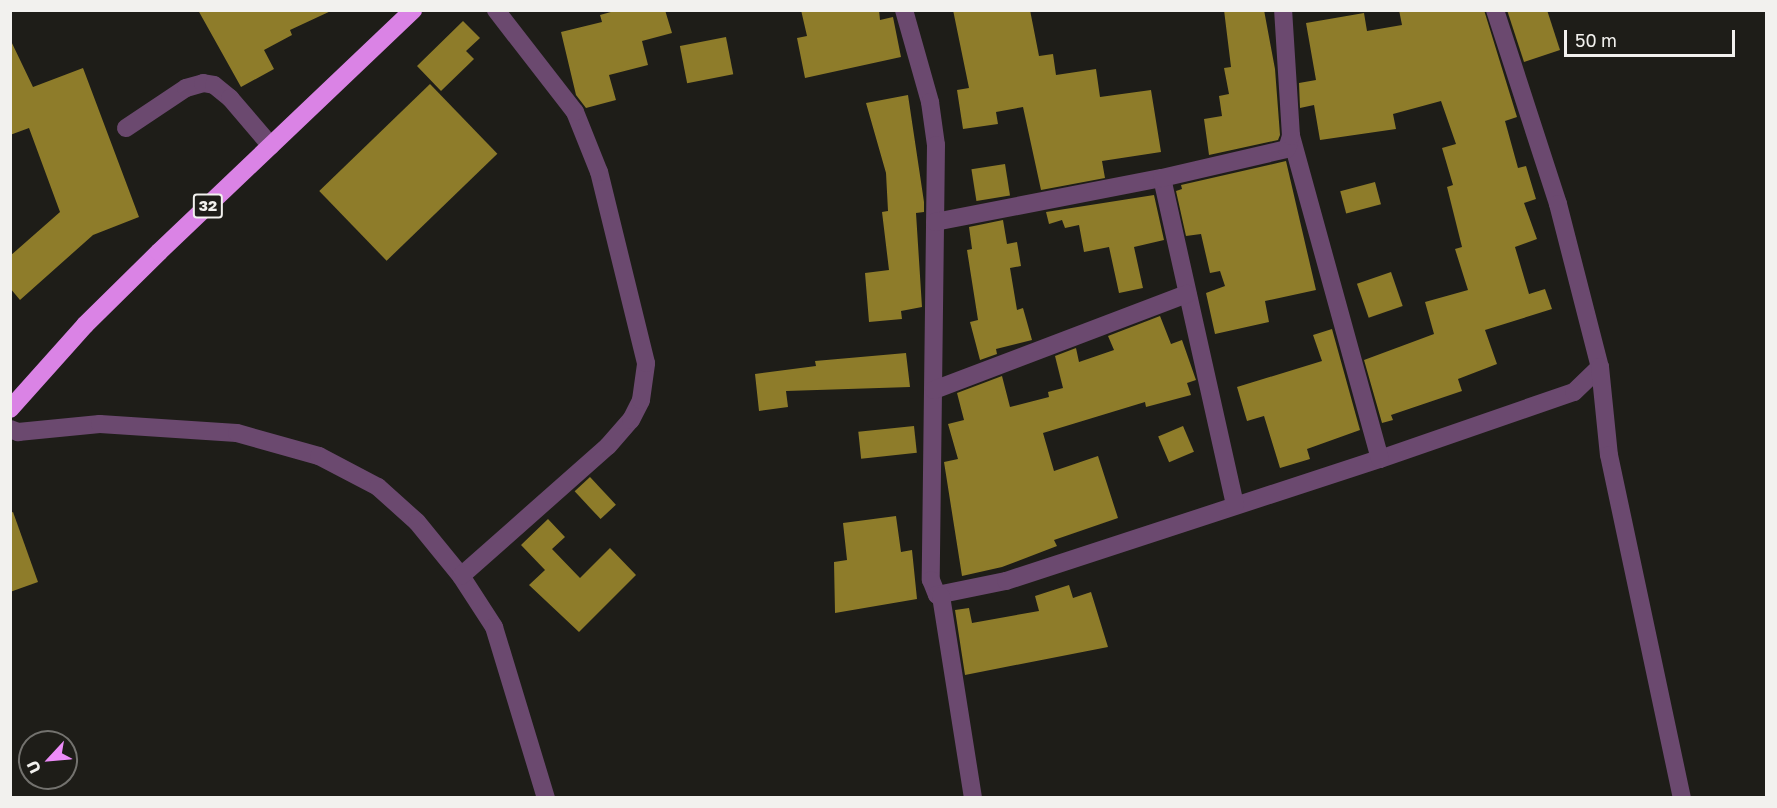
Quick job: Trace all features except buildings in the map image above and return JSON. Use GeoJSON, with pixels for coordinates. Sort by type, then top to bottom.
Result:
{"type":"FeatureCollection","features":[{"type":"Feature","properties":{"kind":"highway","name":"32"},"geometry":{"type":"LineString","coordinates":[[10,409],[85,326],[413,10]]}},
{"type":"Feature","properties":{"kind":"street"},"geometry":{"type":"LineString","coordinates":[[461,576],[608,446],[631,420],[641,400],[645,363],[599,172],[575,112],[496,10]]}},
{"type":"Feature","properties":{"kind":"street"},"geometry":{"type":"LineString","coordinates":[[904,10],[935,134],[932,580],[933,590],[941,596],[974,798]]}},
{"type":"Feature","properties":{"kind":"street"},"geometry":{"type":"LineString","coordinates":[[935,222],[1282,152],[1290,145],[1291,136],[1283,10]]}},
{"type":"Feature","properties":{"kind":"street"},"geometry":{"type":"LineString","coordinates":[[1495,10],[1558,204],[1600,367],[1609,455],[1682,798]]}},
{"type":"Feature","properties":{"kind":"street"},"geometry":{"type":"LineString","coordinates":[[126,128],[186,88],[203,83],[214,85],[230,98],[271,146]]}},
{"type":"Feature","properties":{"kind":"street"},"geometry":{"type":"LineString","coordinates":[[1291,136],[1380,459]]}},
{"type":"Feature","properties":{"kind":"street"},"geometry":{"type":"LineString","coordinates":[[1162,178],[1235,505]]}},
{"type":"Feature","properties":{"kind":"street"},"geometry":{"type":"LineString","coordinates":[[934,390],[1187,294]]}},
{"type":"Feature","properties":{"kind":"street"},"geometry":{"type":"LineString","coordinates":[[941,596],[1006,581],[1380,459],[1574,392],[1600,367]]}},
{"type":"Feature","properties":{"kind":"street"},"geometry":{"type":"LineString","coordinates":[[10,429],[18,432],[100,424],[237,433],[319,456],[378,487],[417,522],[461,576],[494,627],[546,798]]}}]}
